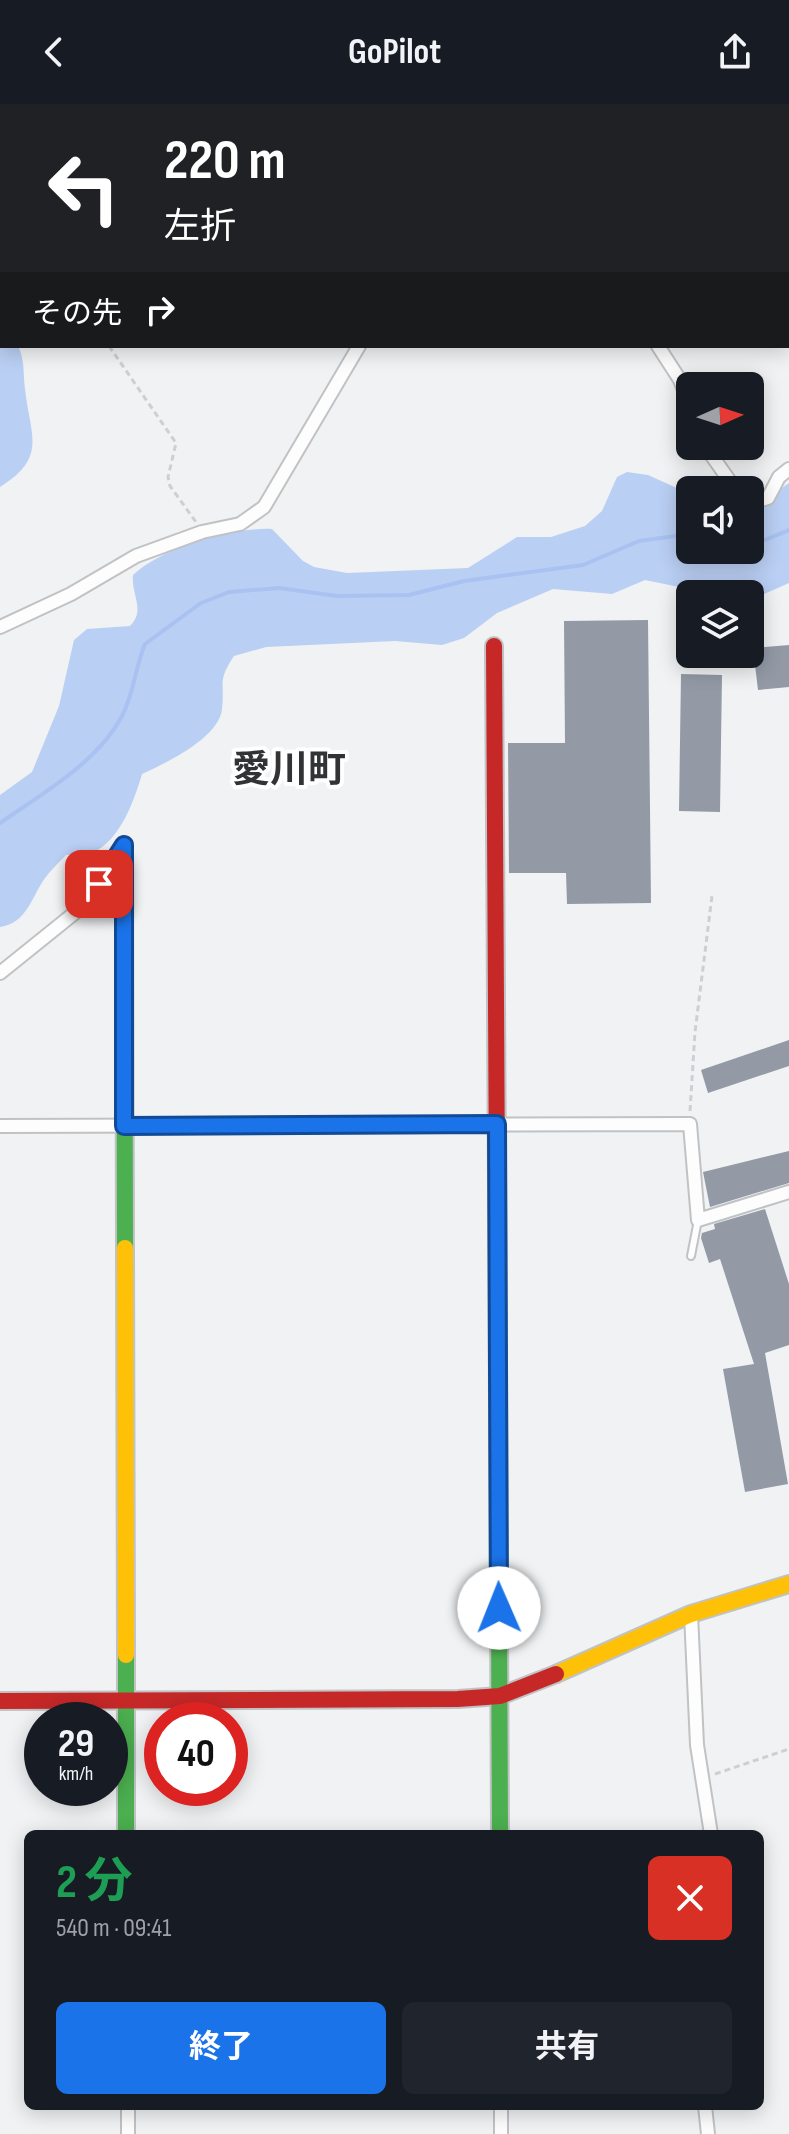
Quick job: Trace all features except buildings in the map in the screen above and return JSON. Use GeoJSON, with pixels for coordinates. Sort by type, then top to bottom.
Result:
{"type":"FeatureCollection","features":[{"type":"Feature","properties":{"kind":"street"},"geometry":{"type":"LineString","coordinates":[[0,627],[71,594],[136,556],[202,532],[240,524],[264,507],[358,348]]}},
{"type":"Feature","properties":{"kind":"street"},"geometry":{"type":"LineString","coordinates":[[659,348],[676,374]]}},
{"type":"Feature","properties":{"kind":"street"},"geometry":{"type":"LineString","coordinates":[[764,499],[768,498],[779,477],[789,469]]}},
{"type":"Feature","properties":{"kind":"street"},"geometry":{"type":"LineString","coordinates":[[494,646],[500,1830]]}},
{"type":"Feature","properties":{"kind":"street"},"geometry":{"type":"LineString","coordinates":[[0,973],[87,903],[124,845]]}},
{"type":"Feature","properties":{"kind":"street"},"geometry":{"type":"LineString","coordinates":[[124,845],[126,1830]]}},
{"type":"Feature","properties":{"kind":"street"},"geometry":{"type":"LineString","coordinates":[[0,1126],[690,1124],[698,1220],[789,1192]]}},
{"type":"Feature","properties":{"kind":"street"},"geometry":{"type":"LineString","coordinates":[[0,1701],[458,1699],[500,1696],[691,1614],[789,1584]]}},
{"type":"Feature","properties":{"kind":"street"},"geometry":{"type":"LineString","coordinates":[[691,1614],[700,1779],[710,1830]]}},
{"type":"Feature","properties":{"kind":"street"},"geometry":{"type":"LineString","coordinates":[[128,2110],[128,2134]]}},
{"type":"Feature","properties":{"kind":"street"},"geometry":{"type":"LineString","coordinates":[[501,2110],[501,2134]]}},
{"type":"Feature","properties":{"kind":"street"},"geometry":{"type":"LineString","coordinates":[[705,2110],[708,2134]]}},
{"type":"Feature","properties":{"kind":"lane"},"geometry":{"type":"LineString","coordinates":[[691,1256],[698,1220]]}},
{"type":"Feature","properties":{"kind":"path"},"geometry":{"type":"LineString","coordinates":[[110,348],[176,443],[168,477],[170,486],[202,532]]}},
{"type":"Feature","properties":{"kind":"path"},"geometry":{"type":"LineString","coordinates":[[690,1124],[695,1032],[712,896]]}},
{"type":"Feature","properties":{"kind":"path"},"geometry":{"type":"LineString","coordinates":[[700,1779],[789,1749]]}},
{"type":"Feature","properties":{"kind":"shaded area"},"geometry":{"type":"Polygon","coordinates":[[[0,348],[19,348],[32,444],[25,466],[0,487],[0,348]]]}},
{"type":"Feature","properties":{"kind":"shaded area"},"geometry":{"type":"Polygon","coordinates":[[[627,472],[648,475],[676,488],[676,564],[764,564],[764,500],[789,483],[789,583],[764,594],[764,580],[676,580],[676,586],[645,580],[612,594],[553,589],[497,613],[464,638],[442,645],[395,641],[266,647],[234,656],[224,677],[219,720],[212,730],[190,748],[142,774],[130,808],[110,839],[92,853],[66,855],[45,878],[22,915],[9,925],[0,927],[0,795],[32,772],[59,706],[74,640],[87,629],[130,626],[137,614],[133,575],[146,565],[180,548],[218,535],[272,529],[303,561],[314,567],[347,573],[468,568],[517,537],[551,537],[585,526],[602,511],[617,477],[627,472]]]}},
{"type":"Feature","properties":{"kind":"waterway"},"geometry":{"type":"LineString","coordinates":[[764,540],[789,530]]}},
{"type":"Feature","properties":{"kind":"waterway"},"geometry":{"type":"LineString","coordinates":[[0,823],[51,789],[99,748],[112,733],[126,707],[145,644],[201,603],[229,592],[279,588],[337,596],[409,595],[464,581],[583,565],[639,541],[676,536]]}},
{"type":"Feature","properties":{"kind":"traffic: fast"},"geometry":{"type":"LineString","coordinates":[[124,845],[125,1248]]}},
{"type":"Feature","properties":{"kind":"traffic: fast"},"geometry":{"type":"LineString","coordinates":[[497,1181],[500,1830]]}},
{"type":"Feature","properties":{"kind":"traffic: fast"},"geometry":{"type":"LineString","coordinates":[[126,1655],[126,1830]]}},
{"type":"Feature","properties":{"kind":"traffic: slow"},"geometry":{"type":"LineString","coordinates":[[125,1248],[126,1655]]}},
{"type":"Feature","properties":{"kind":"traffic: slow"},"geometry":{"type":"LineString","coordinates":[[556,1674],[691,1614],[789,1584]]}},
{"type":"Feature","properties":{"kind":"traffic: jam"},"geometry":{"type":"LineString","coordinates":[[494,646],[497,1181]]}},
{"type":"Feature","properties":{"kind":"traffic: jam"},"geometry":{"type":"LineString","coordinates":[[0,1701],[458,1699],[500,1696],[556,1674]]}},
{"type":"Feature","properties":{"kind":"district","name":"愛川町"},"geometry":{"type":"Point","coordinates":[289,770]}},
{"type":"Feature","properties":{"kind":"route"},"geometry":{"type":"LineString","coordinates":[[99,884],[124,845],[124,1126],[497,1124],[499,1608]]}}]}
